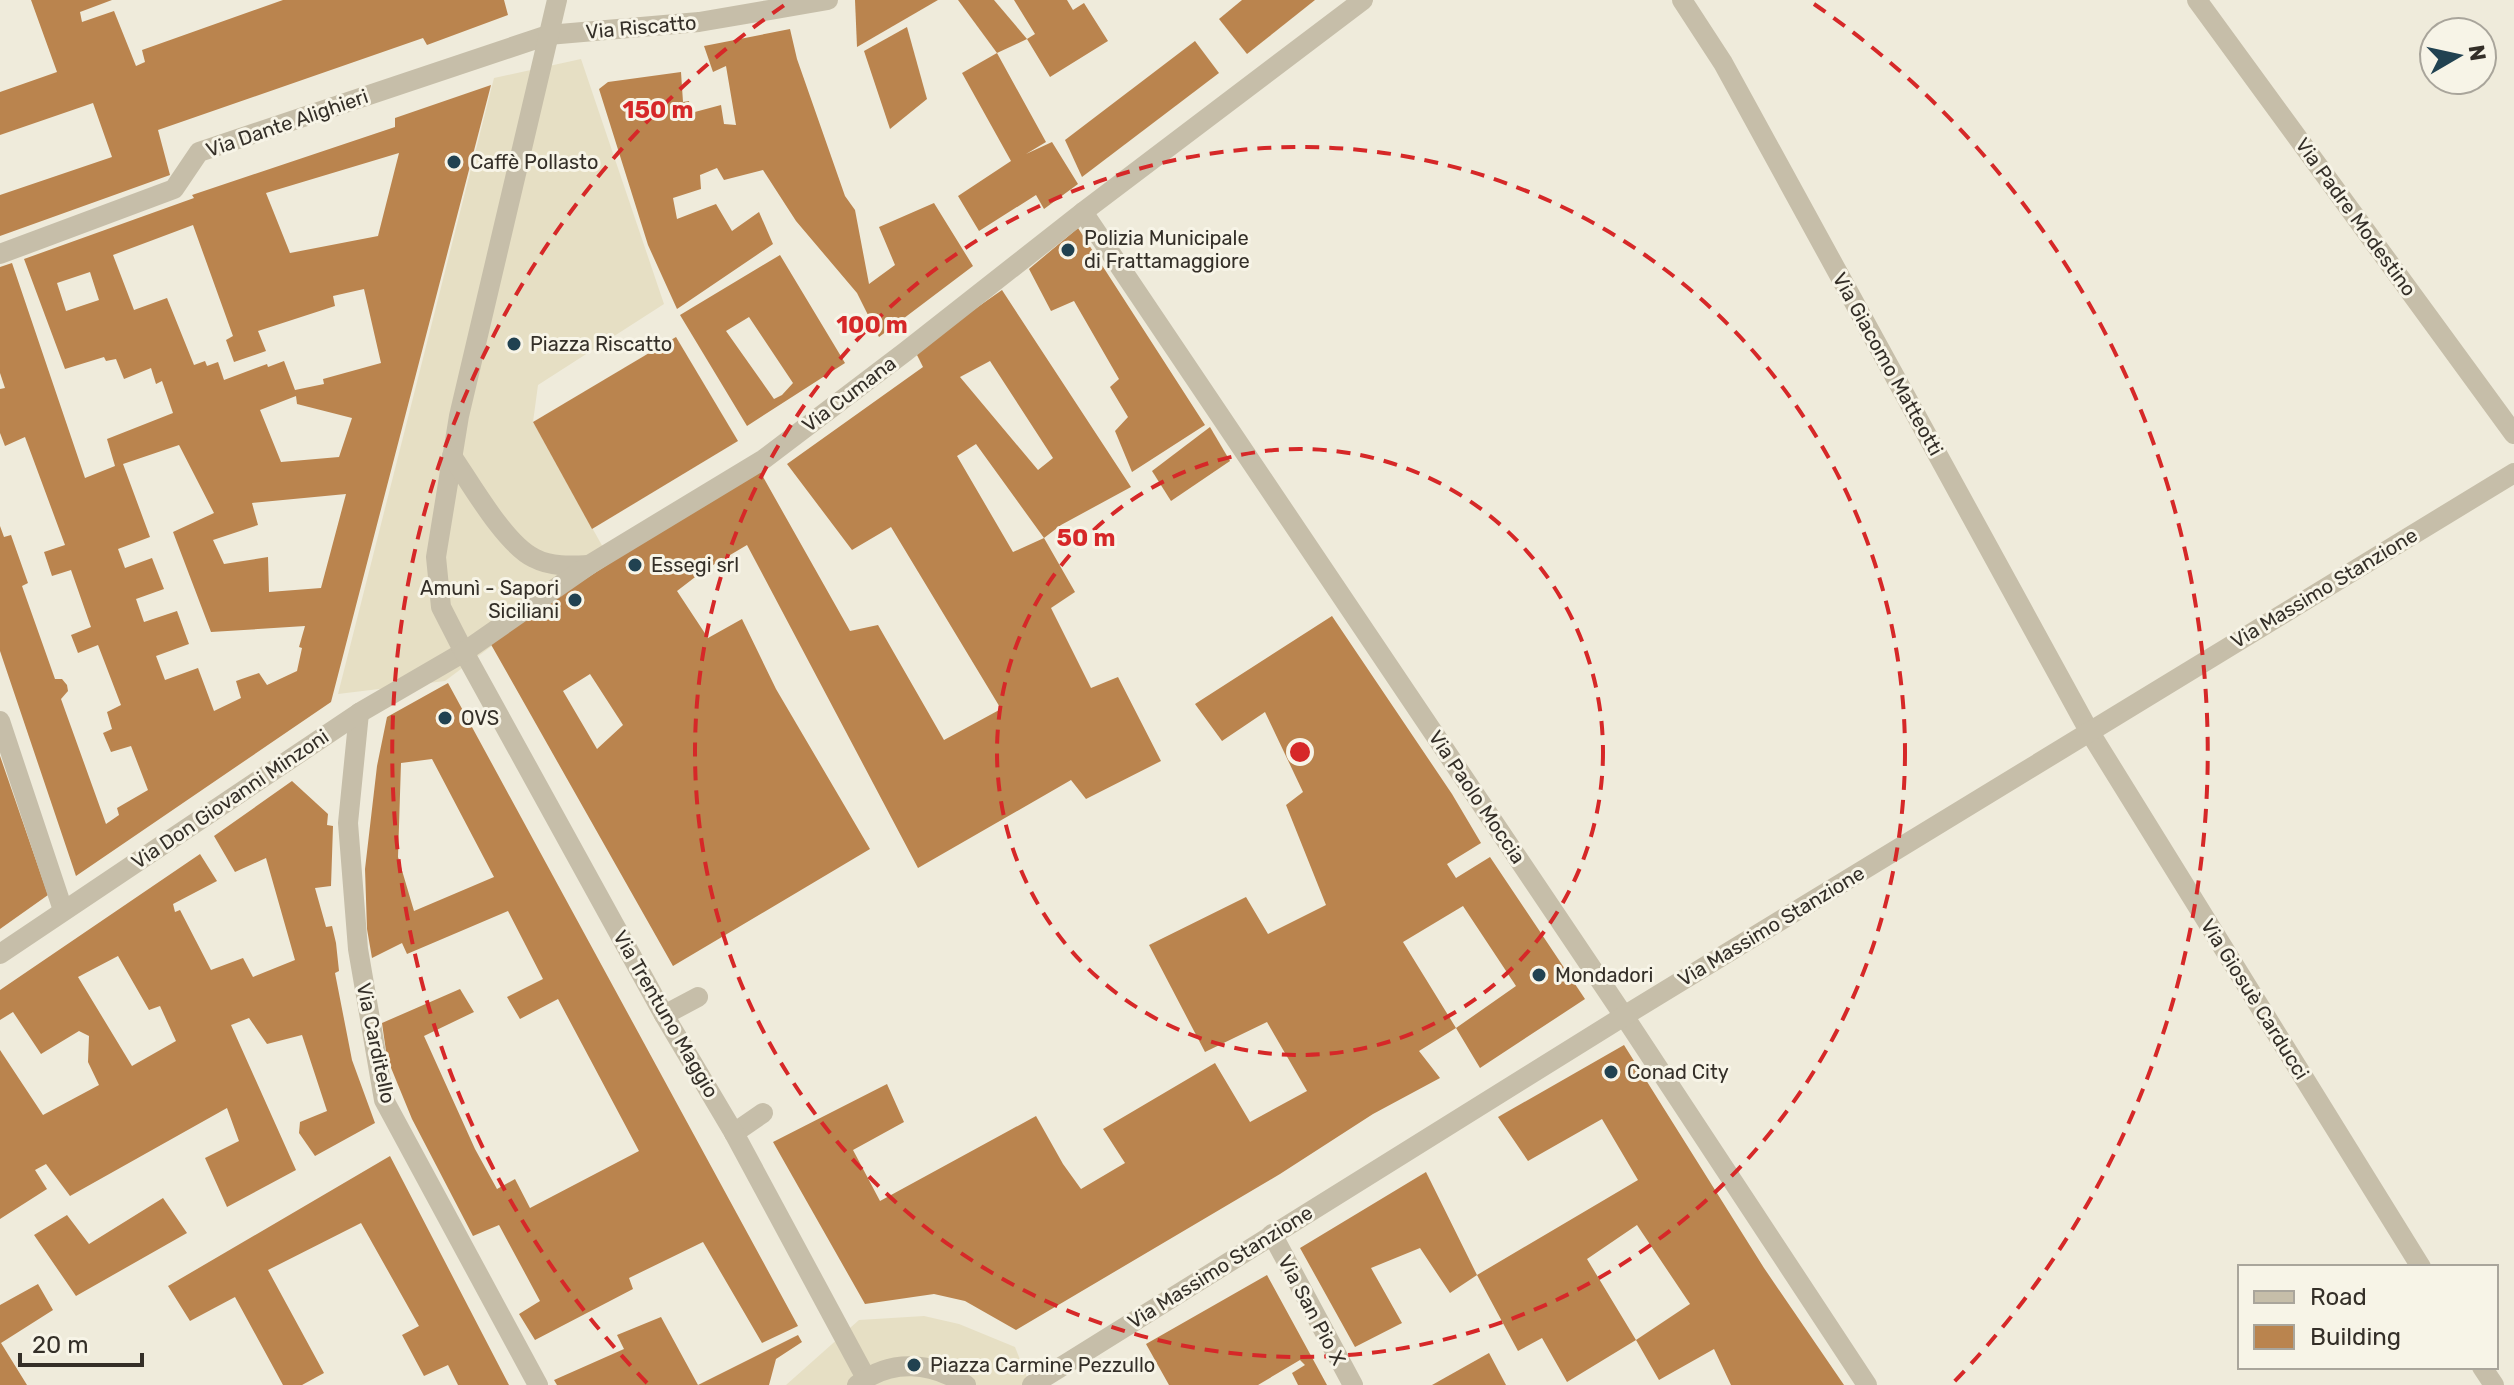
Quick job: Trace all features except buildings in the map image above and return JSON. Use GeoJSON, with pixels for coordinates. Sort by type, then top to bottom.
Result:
{"type":"FeatureCollection","features":[{"type":"Feature","properties":{"kind":"street"},"geometry":{"type":"LineString","coordinates":[[557,0],[459,416],[436,557],[441,607],[464,652],[589,565]]}},
{"type":"Feature","properties":{"kind":"street","name":"Via Riscatto"},"geometry":{"type":"LineString","coordinates":[[548,35],[699,22],[828,0]]}},
{"type":"Feature","properties":{"kind":"street","name":"Via Cumana"},"geometry":{"type":"LineString","coordinates":[[589,565],[764,459],[1363,0]]}},
{"type":"Feature","properties":{"kind":"street","name":"Via Giacomo Matteotti"},"geometry":{"type":"LineString","coordinates":[[1682,0],[1723,63],[2089,731]]}},
{"type":"Feature","properties":{"kind":"street","name":"Via Padre Modestino"},"geometry":{"type":"LineString","coordinates":[[2197,0],[2514,434]]}},
{"type":"Feature","properties":{"kind":"street","name":"Via Dante Alighieri"},"geometry":{"type":"LineString","coordinates":[[0,254],[174,189],[199,152],[548,35]]}},
{"type":"Feature","properties":{"kind":"street","name":"Via Paolo Moccia"},"geometry":{"type":"LineString","coordinates":[[1083,212],[1624,1016],[1867,1385]]}},
{"type":"Feature","properties":{"kind":"street"},"geometry":{"type":"LineString","coordinates":[[452,456],[507,535],[532,558],[557,566],[589,565]]}},
{"type":"Feature","properties":{"kind":"street","name":"Via Massimo Stanzione"},"geometry":{"type":"LineString","coordinates":[[1032,1385],[1624,1016],[2514,473]]}},
{"type":"Feature","properties":{"kind":"street","name":"Via Don Giovanni Minzoni"},"geometry":{"type":"LineString","coordinates":[[0,954],[359,713],[464,652]]}},
{"type":"Feature","properties":{"kind":"street","name":"Via Trentuno Maggio"},"geometry":{"type":"LineString","coordinates":[[464,652],[664,1015],[734,1133],[862,1381]]}},
{"type":"Feature","properties":{"kind":"street","name":"Via Carditello"},"geometry":{"type":"LineString","coordinates":[[359,713],[348,823],[358,949],[384,1100],[538,1385]]}},
{"type":"Feature","properties":{"kind":"street"},"geometry":{"type":"LineString","coordinates":[[0,721],[63,910]]}},
{"type":"Feature","properties":{"kind":"street","name":"Via Giosuè Carducci"},"geometry":{"type":"LineString","coordinates":[[2089,731],[2420,1265]]}},
{"type":"Feature","properties":{"kind":"street"},"geometry":{"type":"LineString","coordinates":[[664,1015],[698,997]]}},
{"type":"Feature","properties":{"kind":"street"},"geometry":{"type":"LineString","coordinates":[[734,1133],[763,1113]]}},
{"type":"Feature","properties":{"kind":"street","name":"Via San Pio X"},"geometry":{"type":"LineString","coordinates":[[1272,1234],[1353,1385]]}},
{"type":"Feature","properties":{"kind":"street"},"geometry":{"type":"LineString","coordinates":[[862,1381],[900,1366],[918,1366],[935,1369],[966,1385]]}},
{"type":"Feature","properties":{"kind":"shaded area","name":"Piazza Riscatto"},"geometry":{"type":"Polygon","coordinates":[[[581,59],[664,304],[538,385],[533,422],[609,558],[445,681],[338,694],[494,78],[581,59]]]}},
{"type":"Feature","properties":{"kind":"shaded area","name":"Piazza Carmine Pezzullo"},"geometry":{"type":"Polygon","coordinates":[[[924,1316],[959,1324],[1015,1347],[1030,1385],[786,1385],[859,1320],[924,1316]]]}},
{"type":"Feature","properties":{"kind":"place","name":"Caffè Pollasto"},"geometry":{"type":"Point","coordinates":[454,162]}},
{"type":"Feature","properties":{"kind":"place","name":"Polizia Municipale di Frattamaggiore"},"geometry":{"type":"Point","coordinates":[1068,250]}},
{"type":"Feature","properties":{"kind":"place","name":"Piazza Riscatto"},"geometry":{"type":"Point","coordinates":[514,344]}},
{"type":"Feature","properties":{"kind":"place","name":"Essegi srl"},"geometry":{"type":"Point","coordinates":[635,565]}},
{"type":"Feature","properties":{"kind":"place","name":"Amunì - Sapori Siciliani"},"geometry":{"type":"Point","coordinates":[575,600]}},
{"type":"Feature","properties":{"kind":"place","name":"OVS"},"geometry":{"type":"Point","coordinates":[445,718]}},
{"type":"Feature","properties":{"kind":"place","name":"Mondadori"},"geometry":{"type":"Point","coordinates":[1539,975]}},
{"type":"Feature","properties":{"kind":"place","name":"Conad City"},"geometry":{"type":"Point","coordinates":[1611,1072]}},
{"type":"Feature","properties":{"kind":"place","name":"Piazza Carmine Pezzullo"},"geometry":{"type":"Point","coordinates":[914,1365]}}]}
